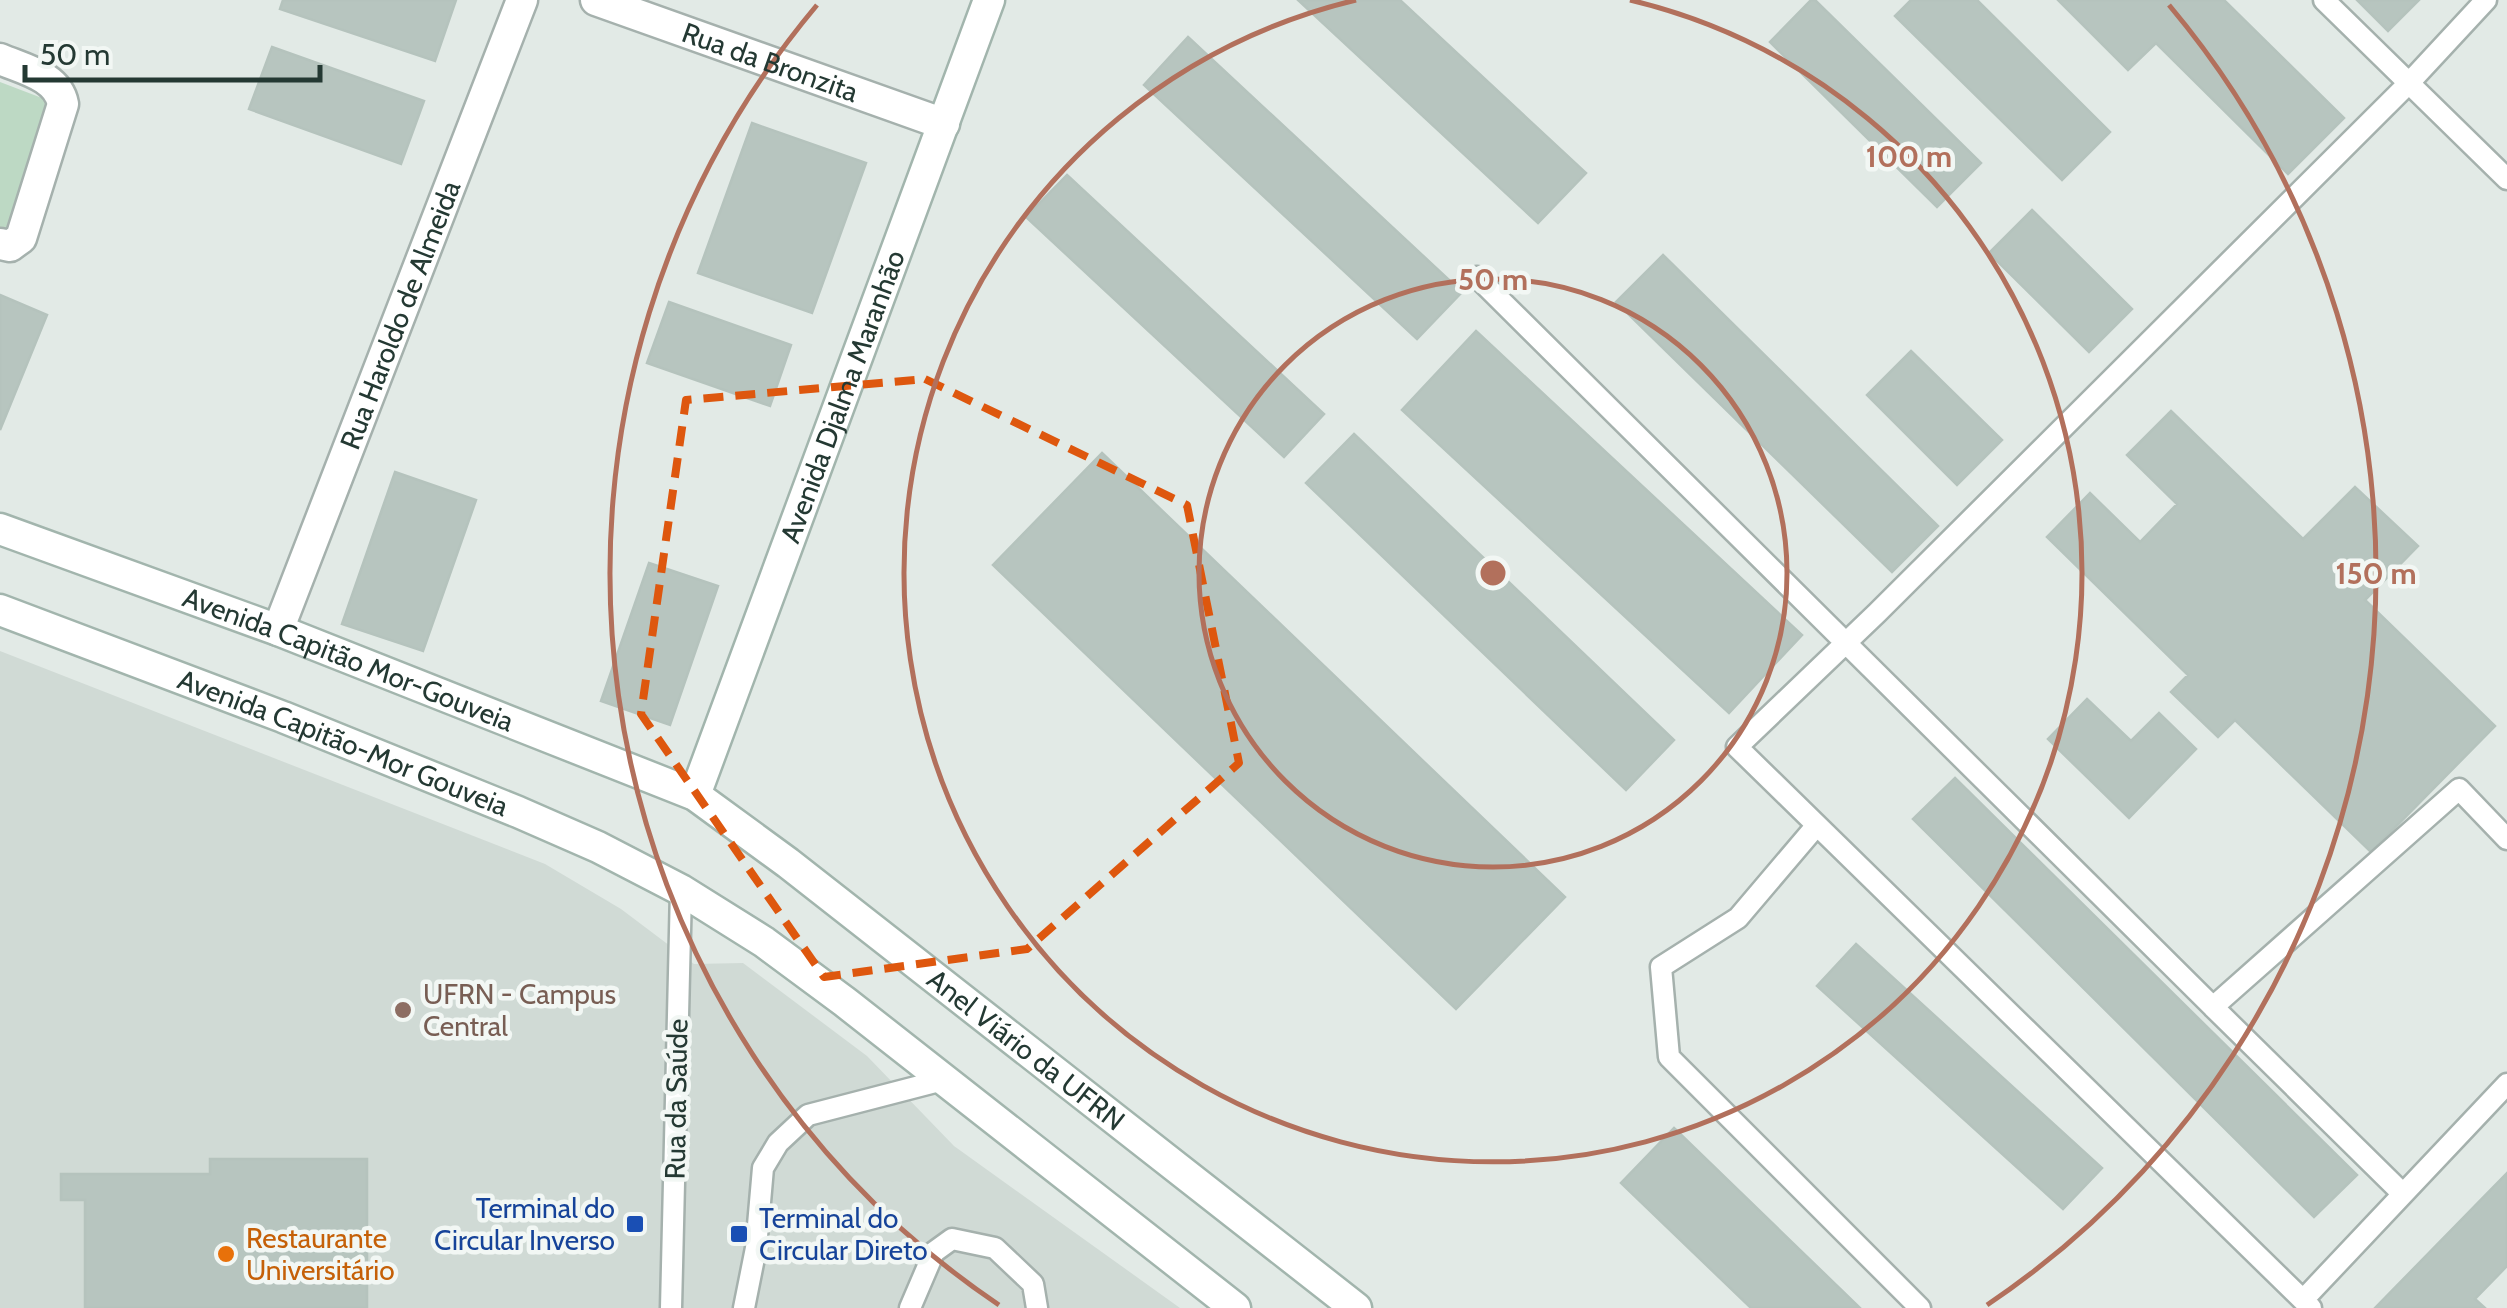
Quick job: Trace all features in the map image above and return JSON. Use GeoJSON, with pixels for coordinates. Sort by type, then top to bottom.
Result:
{"type":"FeatureCollection","features":[{"type":"Feature","properties":{"kind":"main road","name":"Rua Haroldo de Almeida"},"geometry":{"type":"LineString","coordinates":[[278,630],[522,0]]}},
{"type":"Feature","properties":{"kind":"main road","name":"Rua da Bronzita"},"geometry":{"type":"LineString","coordinates":[[596,0],[944,124]]}},
{"type":"Feature","properties":{"kind":"main road","name":"Avenida Djalma Maranhão"},"geometry":{"type":"LineString","coordinates":[[695,794],[989,0]]}},
{"type":"Feature","properties":{"kind":"main road"},"geometry":{"type":"LineString","coordinates":[[0,58],[52,82],[62,95],[63,104],[21,238],[14,244],[0,244]]}},
{"type":"Feature","properties":{"kind":"main road","name":"Avenida Capitão Mor-Gouveia"},"geometry":{"type":"LineString","coordinates":[[0,529],[278,630],[695,794]]}},
{"type":"Feature","properties":{"kind":"main road","name":"Avenida Capitão-Mor Gouveia"},"geometry":{"type":"LineString","coordinates":[[0,610],[283,717],[518,812],[681,890]]}},
{"type":"Feature","properties":{"kind":"main road","name":"Anel Viário da UFRN"},"geometry":{"type":"LineString","coordinates":[[695,794],[1356,1308]]}},
{"type":"Feature","properties":{"kind":"main road"},"geometry":{"type":"LineString","coordinates":[[681,890],[764,942],[1235,1308]]}},
{"type":"Feature","properties":{"kind":"lane"},"geometry":{"type":"LineString","coordinates":[[2324,0],[2507,180]]}},
{"type":"Feature","properties":{"kind":"lane"},"geometry":{"type":"LineString","coordinates":[[2486,0],[2409,83],[1737,747],[2307,1304],[2507,1084]]}},
{"type":"Feature","properties":{"kind":"lane"},"geometry":{"type":"LineString","coordinates":[[1477,277],[2403,1194]]}},
{"type":"Feature","properties":{"kind":"lane"},"geometry":{"type":"LineString","coordinates":[[2213,1007],[2459,789],[2507,839]]}},
{"type":"Feature","properties":{"kind":"lane"},"geometry":{"type":"LineString","coordinates":[[1816,825],[1738,918],[1661,967],[1668,1057],[1920,1308]]}},
{"type":"Feature","properties":{"kind":"lane","name":"Rua da Saúde"},"geometry":{"type":"LineString","coordinates":[[671,1308],[681,890]]}},
{"type":"Feature","properties":{"kind":"lane"},"geometry":{"type":"LineString","coordinates":[[744,1308],[756,1248],[764,1168],[794,1125],[808,1115],[943,1080]]}},
{"type":"Feature","properties":{"kind":"lane"},"geometry":{"type":"LineString","coordinates":[[910,1308],[934,1252],[952,1239],[995,1248],[1033,1284],[1037,1308]]}},
{"type":"Feature","properties":{"kind":"highlighted area"},"geometry":{"type":"Polygon","coordinates":[[[925,379],[1187,505],[1239,763],[1027,949],[824,977],[641,714],[686,400],[925,379]]]}},
{"type":"Feature","properties":{"kind":"shaded area","name":"UFRN - Campus Central"},"geometry":{"type":"Polygon","coordinates":[[[0,651],[545,864],[621,909],[694,964],[743,963],[867,1056],[954,1146],[1180,1308],[0,1308],[0,651]]]}},
{"type":"Feature","properties":{"kind":"green space"},"geometry":{"type":"Polygon","coordinates":[[[0,82],[55,103],[9,234],[0,231],[0,82]]]}},
{"type":"Feature","properties":{"kind":"building"},"geometry":{"type":"Polygon","coordinates":[[[283,0],[456,0],[435,61],[280,9],[283,0]]]}},
{"type":"Feature","properties":{"kind":"building"},"geometry":{"type":"Polygon","coordinates":[[[1298,0],[1400,0],[1586,173],[1538,223],[1298,0]]]}},
{"type":"Feature","properties":{"kind":"building"},"geometry":{"type":"Polygon","coordinates":[[[1811,0],[1981,163],[1937,207],[1770,42],[1811,0]]]}},
{"type":"Feature","properties":{"kind":"building"},"geometry":{"type":"Polygon","coordinates":[[[1911,0],[1977,0],[2110,132],[2062,180],[1895,16],[1911,0]]]}},
{"type":"Feature","properties":{"kind":"building"},"geometry":{"type":"Polygon","coordinates":[[[2058,0],[2224,0],[2344,118],[2288,174],[2156,43],[2128,70],[2058,0]]]}},
{"type":"Feature","properties":{"kind":"building"},"geometry":{"type":"Polygon","coordinates":[[[2357,0],[2419,0],[2388,31],[2357,0]]]}},
{"type":"Feature","properties":{"kind":"building"},"geometry":{"type":"Polygon","coordinates":[[[1188,37],[1462,292],[1417,339],[1144,85],[1188,37]]]}},
{"type":"Feature","properties":{"kind":"building"},"geometry":{"type":"Polygon","coordinates":[[[272,47],[424,101],[401,164],[249,109],[272,47]]]}},
{"type":"Feature","properties":{"kind":"building"},"geometry":{"type":"Polygon","coordinates":[[[752,123],[866,163],[812,313],[698,273],[752,123]]]}},
{"type":"Feature","properties":{"kind":"building"},"geometry":{"type":"Polygon","coordinates":[[[1067,175],[1324,414],[1284,457],[1026,217],[1067,175]]]}},
{"type":"Feature","properties":{"kind":"building"},"geometry":{"type":"Polygon","coordinates":[[[2032,210],[2132,309],[2089,352],[1989,253],[2032,210]]]}},
{"type":"Feature","properties":{"kind":"building"},"geometry":{"type":"Polygon","coordinates":[[[1663,255],[1938,526],[1892,572],[1616,302],[1663,255]]]}},
{"type":"Feature","properties":{"kind":"building"},"geometry":{"type":"Polygon","coordinates":[[[0,295],[47,315],[0,430],[0,295]]]}},
{"type":"Feature","properties":{"kind":"building"},"geometry":{"type":"Polygon","coordinates":[[[669,302],[791,345],[770,406],[647,363],[669,302]]]}},
{"type":"Feature","properties":{"kind":"building"},"geometry":{"type":"Polygon","coordinates":[[[1476,331],[1802,635],[1729,713],[1402,410],[1476,331]]]}},
{"type":"Feature","properties":{"kind":"building"},"geometry":{"type":"Polygon","coordinates":[[[1911,351],[2002,440],[1957,485],[1867,395],[1911,351]]]}},
{"type":"Feature","properties":{"kind":"building"},"geometry":{"type":"Polygon","coordinates":[[[2171,411],[2303,539],[2355,487],[2418,546],[2365,600],[2495,726],[2371,852],[2235,720],[2218,737],[2171,692],[2188,675],[2047,537],[2090,493],[2140,542],[2177,504],[2127,455],[2171,411]]]}},
{"type":"Feature","properties":{"kind":"building"},"geometry":{"type":"Polygon","coordinates":[[[1354,434],[1674,740],[1626,790],[1306,483],[1354,434]]]}},
{"type":"Feature","properties":{"kind":"building"},"geometry":{"type":"Polygon","coordinates":[[[1102,453],[1565,897],[1456,1009],[993,565],[1102,453]]]}},
{"type":"Feature","properties":{"kind":"building"},"geometry":{"type":"Polygon","coordinates":[[[395,472],[476,500],[423,651],[342,624],[395,472]]]}},
{"type":"Feature","properties":{"kind":"building"},"geometry":{"type":"Polygon","coordinates":[[[649,563],[718,586],[670,725],[601,701],[649,563]]]}},
{"type":"Feature","properties":{"kind":"building"},"geometry":{"type":"Polygon","coordinates":[[[2087,699],[2131,741],[2159,713],[2196,749],[2129,818],[2048,739],[2087,699]]]}},
{"type":"Feature","properties":{"kind":"building"},"geometry":{"type":"Polygon","coordinates":[[[1955,778],[2357,1175],[2314,1217],[1913,819],[1955,778]]]}},
{"type":"Feature","properties":{"kind":"building"},"geometry":{"type":"Polygon","coordinates":[[[1856,944],[2102,1168],[2063,1209],[1817,986],[1856,944]]]}},
{"type":"Feature","properties":{"kind":"building"},"geometry":{"type":"Polygon","coordinates":[[[1674,1128],[1860,1308],[1751,1308],[1621,1183],[1674,1128]]]}},
{"type":"Feature","properties":{"kind":"building","name":"Restaurante Universitário"},"geometry":{"type":"Polygon","coordinates":[[[210,1159],[367,1159],[367,1308],[85,1308],[85,1200],[61,1200],[61,1174],[210,1174],[210,1159]]]}},
{"type":"Feature","properties":{"kind":"building"},"geometry":{"type":"Polygon","coordinates":[[[2507,1173],[2507,1266],[2475,1299],[2485,1308],[2375,1308],[2507,1173]]]}},
{"type":"Feature","properties":{"kind":"place","name":"UFRN - Campus Central"},"geometry":{"type":"Point","coordinates":[403,1010]}},
{"type":"Feature","properties":{"kind":"place","name":"Terminal do Circular Inverso"},"geometry":{"type":"Point","coordinates":[635,1224]}},
{"type":"Feature","properties":{"kind":"place","name":"Terminal do Circular Direto"},"geometry":{"type":"Point","coordinates":[739,1234]}},
{"type":"Feature","properties":{"kind":"place","name":"Restaurante Universitário"},"geometry":{"type":"Point","coordinates":[226,1254]}}]}
